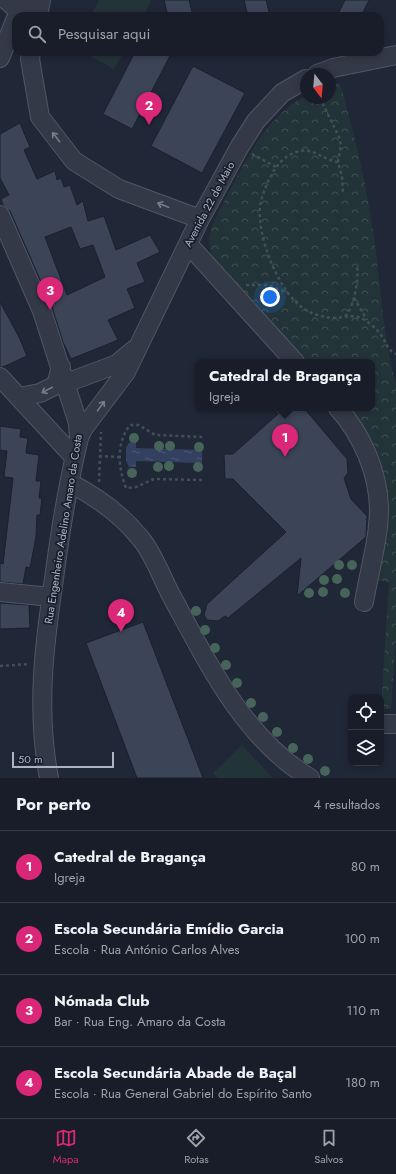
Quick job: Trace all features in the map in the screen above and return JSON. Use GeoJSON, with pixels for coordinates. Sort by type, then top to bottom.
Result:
{"type":"FeatureCollection","features":[{"type":"Feature","properties":{"kind":"street"},"geometry":{"type":"LineString","coordinates":[[39,12],[41,0]]}},
{"type":"Feature","properties":{"kind":"street"},"geometry":{"type":"LineString","coordinates":[[0,58],[12,23]]}},
{"type":"Feature","properties":{"kind":"street"},"geometry":{"type":"LineString","coordinates":[[333,68],[396,55]]}},
{"type":"Feature","properties":{"kind":"street"},"geometry":{"type":"LineString","coordinates":[[30,56],[40,117],[74,161],[119,189],[200,219]]}},
{"type":"Feature","properties":{"kind":"street","name":"Avenida 22 de Maio"},"geometry":{"type":"LineString","coordinates":[[79,430],[83,429],[126,372],[200,219],[240,146],[256,121],[282,93],[300,82]]}},
{"type":"Feature","properties":{"kind":"street"},"geometry":{"type":"LineString","coordinates":[[0,215],[42,311],[79,430]]}},
{"type":"Feature","properties":{"kind":"street"},"geometry":{"type":"LineString","coordinates":[[188,244],[291,359]]}},
{"type":"Feature","properties":{"kind":"street"},"geometry":{"type":"LineString","coordinates":[[19,397],[40,393],[56,385],[63,375],[117,364],[137,347]]}},
{"type":"Feature","properties":{"kind":"street"},"geometry":{"type":"LineString","coordinates":[[0,377],[74,456]]}},
{"type":"Feature","properties":{"kind":"street"},"geometry":{"type":"LineString","coordinates":[[341,411],[351,423],[362,441],[377,487],[379,509],[377,533],[364,602]]}},
{"type":"Feature","properties":{"kind":"street","name":"Rua Engenheiro Adelino Amaro da Costa"},"geometry":{"type":"LineString","coordinates":[[49,778],[43,734],[41,680],[51,597],[79,430]]}},
{"type":"Feature","properties":{"kind":"street"},"geometry":{"type":"LineString","coordinates":[[70,483],[107,505],[142,540],[209,666],[249,724],[292,767],[310,778]]}},
{"type":"Feature","properties":{"kind":"street"},"geometry":{"type":"LineString","coordinates":[[0,592],[51,597]]}},
{"type":"Feature","properties":{"kind":"street"},"geometry":{"type":"LineString","coordinates":[[384,724],[396,724]]}},
{"type":"Feature","properties":{"kind":"path"},"geometry":{"type":"LineString","coordinates":[[323,104],[339,137],[341,145],[338,162],[342,177],[343,194]]}},
{"type":"Feature","properties":{"kind":"path"},"geometry":{"type":"LineString","coordinates":[[338,162],[330,161],[312,152],[301,151],[286,157],[276,167],[263,194],[260,208],[261,222],[271,261],[290,294],[302,308],[325,318],[357,317],[370,324]]}},
{"type":"Feature","properties":{"kind":"path"},"geometry":{"type":"LineString","coordinates":[[248,152],[276,167]]}},
{"type":"Feature","properties":{"kind":"path"},"geometry":{"type":"LineString","coordinates":[[342,317],[351,309],[358,272],[357,267]]}},
{"type":"Feature","properties":{"kind":"path"},"geometry":{"type":"LineString","coordinates":[[240,287],[268,285],[282,289],[290,294]]}},
{"type":"Feature","properties":{"kind":"path"},"geometry":{"type":"LineString","coordinates":[[354,298],[370,324],[382,336],[390,350],[396,354]]}},
{"type":"Feature","properties":{"kind":"path"},"geometry":{"type":"LineString","coordinates":[[202,480],[154,479],[136,487],[126,488],[122,478],[119,457],[123,434],[130,425],[139,425],[156,435],[204,437]]}},
{"type":"Feature","properties":{"kind":"path"},"geometry":{"type":"LineString","coordinates":[[99,456],[119,457]]}},
{"type":"Feature","properties":{"kind":"path"},"geometry":{"type":"LineString","coordinates":[[0,666],[43,663]]}},
{"type":"Feature","properties":{"kind":"green space"},"geometry":{"type":"Polygon","coordinates":[[[99,0],[151,0],[145,12],[93,12],[99,0]]]}},
{"type":"Feature","properties":{"kind":"green space"},"geometry":{"type":"Polygon","coordinates":[[[90,56],[122,56],[114,69],[90,56]]]}},
{"type":"Feature","properties":{"kind":"green space"},"geometry":{"type":"Polygon","coordinates":[[[340,83],[354,136],[369,207],[387,345],[396,384],[396,637],[391,709],[384,709],[384,694],[382,694],[389,582],[376,580],[386,528],[387,510],[384,476],[379,459],[371,443],[347,411],[375,411],[375,359],[300,359],[213,261],[210,251],[209,237],[211,229],[241,169],[258,140],[268,127],[279,115],[300,100],[300,104],[336,104],[336,84],[340,83]]]}},
{"type":"Feature","properties":{"kind":"green space"},"geometry":{"type":"Polygon","coordinates":[[[242,745],[273,778],[218,778],[213,773],[242,745]]]}},
{"type":"Feature","properties":{"kind":"water"},"geometry":{"type":"Polygon","coordinates":[[[130,442],[136,442],[136,448],[202,450],[202,463],[136,461],[136,467],[129,467],[126,461],[126,447],[130,442]]]}},
{"type":"Feature","properties":{"kind":"building"},"geometry":{"type":"Polygon","coordinates":[[[164,0],[189,0],[192,12],[167,12],[164,0]]]}},
{"type":"Feature","properties":{"kind":"building"},"geometry":{"type":"Polygon","coordinates":[[[244,0],[266,0],[269,12],[247,12],[244,0]]]}},
{"type":"Feature","properties":{"kind":"building"},"geometry":{"type":"Polygon","coordinates":[[[345,0],[369,0],[363,12],[339,12],[345,0]]]}},
{"type":"Feature","properties":{"kind":"building"},"geometry":{"type":"Polygon","coordinates":[[[133,56],[170,56],[132,129],[103,114],[133,56]]]}},
{"type":"Feature","properties":{"kind":"building"},"geometry":{"type":"Polygon","coordinates":[[[193,66],[245,93],[202,173],[151,146],[193,66]]]}},
{"type":"Feature","properties":{"kind":"building"},"geometry":{"type":"Polygon","coordinates":[[[20,123],[30,147],[24,150],[37,179],[55,171],[57,180],[61,178],[64,187],[70,185],[77,205],[83,201],[88,221],[104,216],[116,250],[150,235],[160,252],[137,263],[145,282],[127,289],[135,308],[108,320],[118,340],[71,359],[63,342],[52,307],[10,211],[3,205],[1,199],[9,195],[0,178],[0,134],[20,123]],[[71,227],[45,237],[67,295],[105,277],[93,245],[80,249],[71,227]]]}},
{"type":"Feature","properties":{"kind":"building"},"geometry":{"type":"Polygon","coordinates":[[[0,302],[19,337],[27,356],[3,367],[0,367],[0,302]]]}},
{"type":"Feature","properties":{"kind":"building"},"geometry":{"type":"Polygon","coordinates":[[[276,411],[307,411],[347,459],[348,473],[344,478],[351,499],[367,516],[366,537],[297,596],[301,558],[228,618],[225,616],[218,621],[207,620],[204,615],[207,604],[286,532],[233,479],[225,479],[224,454],[233,454],[278,414],[276,411]]]}},
{"type":"Feature","properties":{"kind":"building"},"geometry":{"type":"Polygon","coordinates":[[[0,426],[21,429],[20,437],[28,438],[26,453],[39,455],[36,481],[41,481],[39,498],[42,498],[40,515],[37,515],[36,537],[30,568],[26,567],[23,584],[0,582],[0,563],[3,564],[13,478],[4,477],[7,451],[0,450],[0,426]]]}},
{"type":"Feature","properties":{"kind":"building"},"geometry":{"type":"Polygon","coordinates":[[[0,603],[29,605],[30,628],[0,629],[0,603]]]}},
{"type":"Feature","properties":{"kind":"building"},"geometry":{"type":"Polygon","coordinates":[[[143,622],[203,778],[137,778],[86,643],[143,622]]]}},
{"type":"Feature","properties":{"kind":"place","name":"Escola Secundária Emídio Garcia"},"geometry":{"type":"Point","coordinates":[149,125]}},
{"type":"Feature","properties":{"kind":"place","name":"Nómada Club"},"geometry":{"type":"Point","coordinates":[50,310]}},
{"type":"Feature","properties":{"kind":"place","name":"Catedral de Bragança"},"geometry":{"type":"Point","coordinates":[285,457]}},
{"type":"Feature","properties":{"kind":"place","name":"Escola Secundária Abade de Baçal"},"geometry":{"type":"Point","coordinates":[121,632]}}]}
